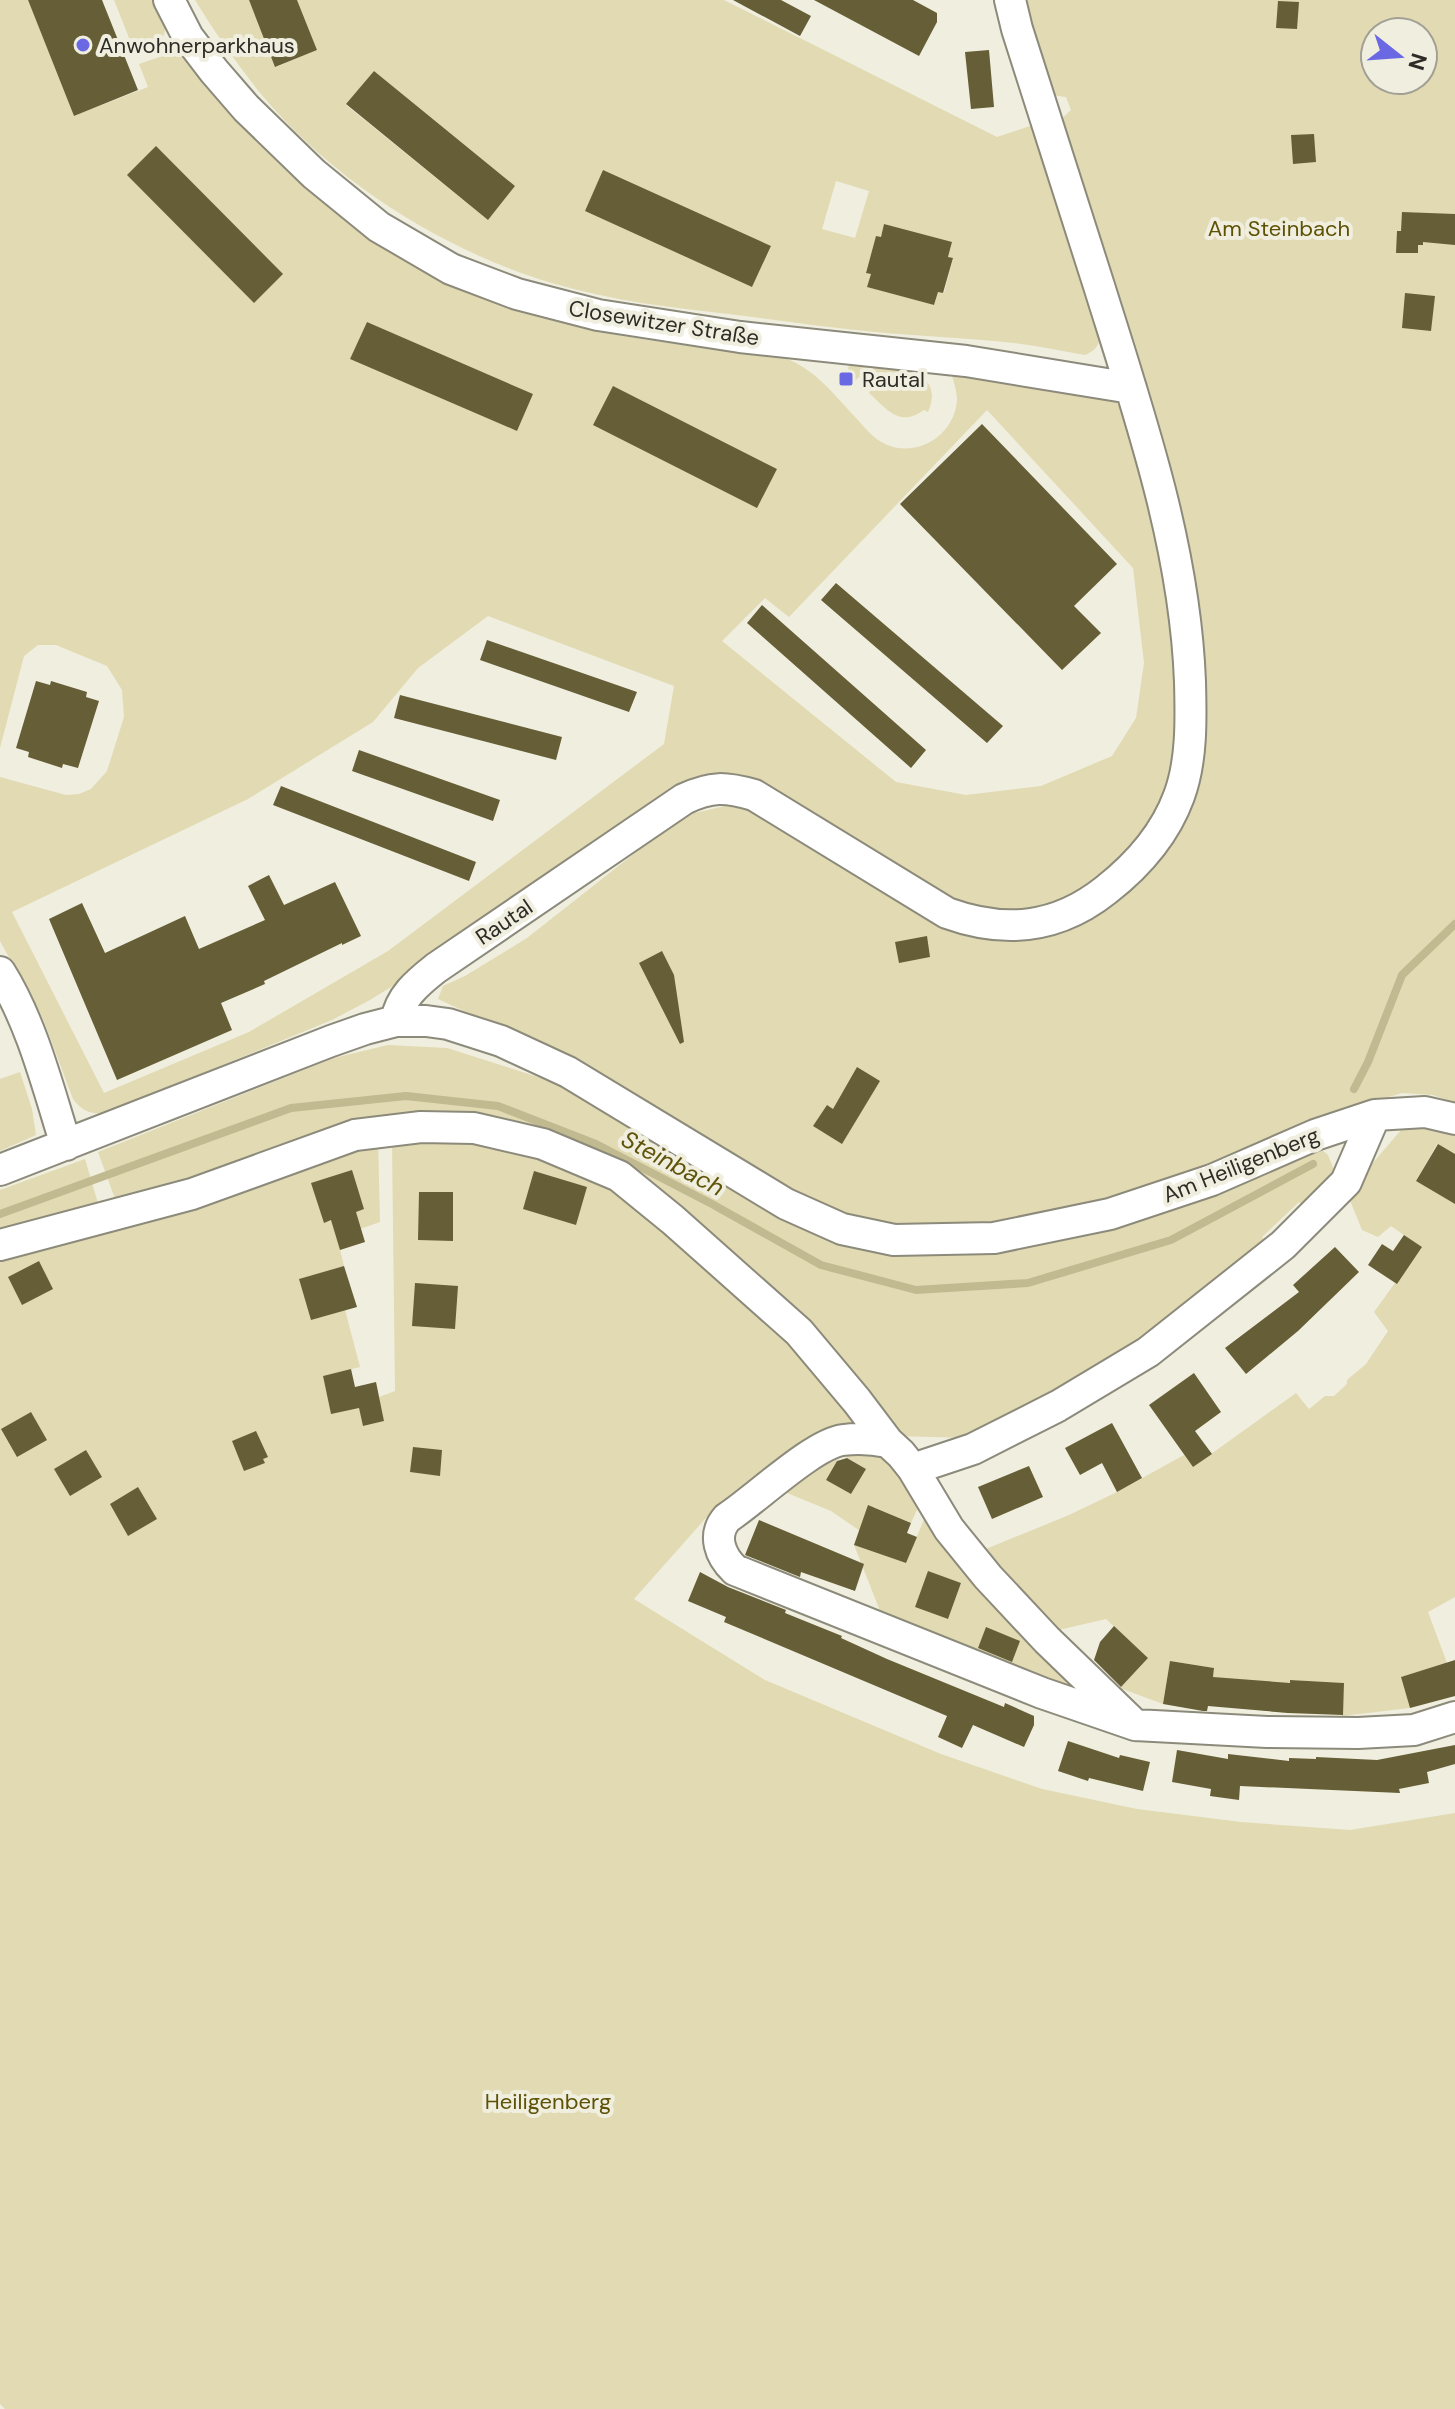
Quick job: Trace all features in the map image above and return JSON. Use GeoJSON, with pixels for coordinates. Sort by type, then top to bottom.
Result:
{"type":"FeatureCollection","features":[{"type":"Feature","properties":{"kind":"street","name":"Closewitzer Straße"},"geometry":{"type":"LineString","coordinates":[[169,0],[188,37],[214,71],[246,108],[314,174],[379,227],[451,269],[517,294],[598,315],[740,337],[966,361],[1131,388]]}},
{"type":"Feature","properties":{"kind":"street","name":"Rautal"},"geometry":{"type":"LineString","coordinates":[[396,1021],[405,997],[436,968],[684,799],[717,788],[754,795],[947,913],[993,926],[1047,921],[1082,907],[1120,879],[1145,854],[1163,829],[1184,778],[1191,717],[1188,644],[1180,584],[1147,437],[1010,0]]}},
{"type":"Feature","properties":{"kind":"street"},"geometry":{"type":"LineString","coordinates":[[0,972],[10,987],[45,1076],[66,1145]]}},
{"type":"Feature","properties":{"kind":"street","name":"Am Heiligenberg"},"geometry":{"type":"LineString","coordinates":[[396,1021],[448,1024],[501,1041],[568,1072],[786,1204],[842,1229],[894,1240],[994,1238],[1110,1214],[1212,1180],[1315,1135],[1375,1115],[1425,1112],[1455,1119]]}},
{"type":"Feature","properties":{"kind":"street"},"geometry":{"type":"LineString","coordinates":[[0,1170],[331,1041],[396,1021]]}},
{"type":"Feature","properties":{"kind":"street"},"geometry":{"type":"LineString","coordinates":[[913,1469],[973,1449],[1058,1406],[1148,1352],[1283,1245],[1346,1182],[1375,1115]]}},
{"type":"Feature","properties":{"kind":"street"},"geometry":{"type":"LineString","coordinates":[[0,1245],[192,1194],[355,1135],[421,1127],[474,1128],[543,1144],[619,1176],[799,1332],[913,1469],[949,1529],[988,1577],[1047,1640],[1135,1725]]}},
{"type":"Feature","properties":{"kind":"street"},"geometry":{"type":"LineString","coordinates":[[888,1442],[841,1440],[822,1446],[727,1518],[718,1540],[723,1559],[735,1570],[778,1588],[1042,1693],[1135,1725],[1358,1733],[1414,1730],[1455,1717]]}},
{"type":"Feature","properties":{"kind":"green space"},"geometry":{"type":"Polygon","coordinates":[[[0,0],[28,0],[74,116],[148,87],[139,64],[171,53],[190,57],[260,144],[323,202],[367,230],[513,306],[541,317],[600,332],[782,357],[814,375],[873,436],[897,448],[921,446],[932,441],[949,424],[957,400],[952,376],[1094,393],[1114,400],[1131,419],[1151,479],[1175,644],[1177,746],[1162,805],[1136,845],[1077,897],[1033,913],[977,913],[731,776],[370,1000],[332,1020],[113,1110],[91,1112],[73,1099],[43,1019],[0,941],[0,777],[66,795],[91,789],[107,771],[124,717],[122,690],[107,666],[56,645],[38,645],[24,656],[0,748],[0,0]],[[367,322],[350,359],[517,431],[533,394],[367,322]],[[987,410],[789,617],[765,598],[722,641],[896,782],[966,795],[1041,786],[1112,756],[1136,718],[1144,663],[1133,568],[987,410]],[[488,616],[418,668],[373,722],[248,799],[12,912],[104,1093],[249,1032],[388,951],[664,744],[674,686],[488,616]]]}},
{"type":"Feature","properties":{"kind":"green space"},"geometry":{"type":"Polygon","coordinates":[[[114,0],[155,0],[164,19],[161,40],[135,53],[114,0]]]}},
{"type":"Feature","properties":{"kind":"green space"},"geometry":{"type":"Polygon","coordinates":[[[195,0],[249,0],[276,67],[317,50],[297,0],[724,0],[997,137],[1033,125],[1101,326],[1098,344],[1085,355],[1014,343],[875,332],[667,307],[575,289],[511,269],[431,232],[356,184],[322,156],[261,94],[195,0]],[[374,71],[346,105],[488,220],[515,186],[374,71]],[[603,171],[585,211],[752,287],[771,247],[603,171]],[[836,181],[822,229],[855,238],[869,191],[836,181]],[[884,224],[881,237],[876,237],[866,272],[871,274],[868,287],[934,305],[938,292],[944,293],[953,259],[948,257],[952,243],[884,224]]]}},
{"type":"Feature","properties":{"kind":"green space","name":"Am Steinbach"},"geometry":{"type":"Polygon","coordinates":[[[1025,0],[1455,0],[1455,1103],[1433,1095],[1402,1093],[1315,1119],[1281,1133],[1215,1170],[1114,1203],[995,1221],[898,1229],[846,1219],[790,1194],[572,1061],[438,999],[443,986],[527,938],[682,816],[725,806],[747,809],[966,931],[1127,889],[1202,715],[1060,120],[1071,110],[1066,97],[1051,95],[1025,0]]]}},
{"type":"Feature","properties":{"kind":"green space"},"geometry":{"type":"Polygon","coordinates":[[[849,365],[893,368],[920,376],[929,384],[932,396],[928,412],[924,410],[907,417],[894,414],[869,393],[872,388],[859,377],[855,381],[847,374],[849,365]]]}},
{"type":"Feature","properties":{"kind":"green space","name":"Heiligenberg"},"geometry":{"type":"Polygon","coordinates":[[[388,1045],[447,1048],[560,1084],[781,1216],[996,1250],[1317,1146],[1328,1155],[1337,1178],[1307,1211],[1299,1202],[1262,1237],[1268,1245],[1144,1341],[969,1438],[893,1436],[753,1486],[705,1519],[634,1599],[765,1680],[941,1754],[1042,1789],[1137,1809],[1241,1822],[1350,1830],[1455,1813],[1455,2409],[5,2409],[0,2404],[0,1256],[378,1140],[380,1222],[337,1237],[344,1266],[300,1279],[345,1310],[360,1367],[323,1376],[331,1413],[359,1408],[364,1426],[384,1421],[379,1397],[395,1391],[392,1140],[473,1115],[118,1207],[98,1152],[334,1058],[388,1045]]]}},
{"type":"Feature","properties":{"kind":"green space"},"geometry":{"type":"Polygon","coordinates":[[[20,1072],[32,1109],[36,1135],[0,1151],[0,1079],[20,1072]]]}},
{"type":"Feature","properties":{"kind":"green space"},"geometry":{"type":"Polygon","coordinates":[[[1413,1123],[1455,1130],[1455,1154],[1437,1144],[1416,1181],[1455,1204],[1455,1597],[1428,1612],[1447,1663],[1401,1677],[1410,1708],[1342,1716],[1344,1683],[1290,1680],[1288,1713],[1260,1710],[1213,1677],[1214,1668],[1170,1661],[1163,1704],[1120,1688],[1148,1658],[1106,1619],[1054,1631],[981,1551],[1069,1515],[1184,1455],[1193,1467],[1296,1393],[1309,1409],[1325,1396],[1334,1396],[1347,1384],[1347,1380],[1366,1364],[1388,1331],[1374,1312],[1421,1247],[1391,1226],[1378,1237],[1362,1230],[1347,1193],[1401,1130],[1413,1123]]]}},
{"type":"Feature","properties":{"kind":"green space"},"geometry":{"type":"Polygon","coordinates":[[[85,1159],[100,1210],[0,1235],[0,1190],[85,1159]]]}},
{"type":"Feature","properties":{"kind":"green space"},"geometry":{"type":"Polygon","coordinates":[[[865,1448],[890,1459],[920,1503],[911,1523],[874,1507],[863,1533],[831,1511],[775,1488],[831,1451],[865,1448]],[[841,1454],[826,1480],[851,1494],[866,1469],[841,1454]]]}},
{"type":"Feature","properties":{"kind":"green space"},"geometry":{"type":"Polygon","coordinates":[[[927,1512],[1089,1696],[884,1621],[854,1545],[906,1563],[927,1512]],[[928,1572],[915,1607],[948,1619],[961,1583],[928,1572]]]}},
{"type":"Feature","properties":{"kind":"building","name":"Anwohnerparkhaus"},"geometry":{"type":"Polygon","coordinates":[[[28,0],[102,0],[138,90],[74,116],[28,0]]]}},
{"type":"Feature","properties":{"kind":"building"},"geometry":{"type":"Polygon","coordinates":[[[249,0],[297,0],[317,50],[275,67],[249,0]]]}},
{"type":"Feature","properties":{"kind":"building"},"geometry":{"type":"Polygon","coordinates":[[[733,0],[781,0],[811,16],[800,36],[733,0]]]}},
{"type":"Feature","properties":{"kind":"building"},"geometry":{"type":"Polygon","coordinates":[[[814,0],[913,0],[937,13],[937,22],[919,56],[814,0]]]}},
{"type":"Feature","properties":{"kind":"building"},"geometry":{"type":"Polygon","coordinates":[[[1278,1],[1299,2],[1297,29],[1276,28],[1278,1]]]}},
{"type":"Feature","properties":{"kind":"building"},"geometry":{"type":"Polygon","coordinates":[[[989,50],[994,107],[971,109],[965,52],[989,50]]]}},
{"type":"Feature","properties":{"kind":"building"},"geometry":{"type":"Polygon","coordinates":[[[374,71],[515,186],[488,220],[346,104],[374,71]]]}},
{"type":"Feature","properties":{"kind":"building"},"geometry":{"type":"Polygon","coordinates":[[[1314,134],[1316,162],[1293,164],[1291,135],[1314,134]]]}},
{"type":"Feature","properties":{"kind":"building"},"geometry":{"type":"Polygon","coordinates":[[[156,146],[283,274],[254,303],[127,175],[156,146]]]}},
{"type":"Feature","properties":{"kind":"building"},"geometry":{"type":"Polygon","coordinates":[[[603,170],[771,246],[752,287],[585,211],[603,170]]]}},
{"type":"Feature","properties":{"kind":"building"},"geometry":{"type":"Polygon","coordinates":[[[1402,212],[1455,214],[1455,245],[1423,242],[1423,245],[1418,245],[1418,253],[1396,253],[1402,212]]]}},
{"type":"Feature","properties":{"kind":"building"},"geometry":{"type":"Polygon","coordinates":[[[884,224],[952,242],[948,257],[953,258],[943,293],[938,292],[934,305],[867,287],[871,274],[866,273],[876,236],[881,237],[884,224]]]}},
{"type":"Feature","properties":{"kind":"building"},"geometry":{"type":"Polygon","coordinates":[[[1405,293],[1435,296],[1431,331],[1402,328],[1405,293]]]}},
{"type":"Feature","properties":{"kind":"building"},"geometry":{"type":"Polygon","coordinates":[[[367,322],[533,394],[517,431],[350,359],[367,322]]]}},
{"type":"Feature","properties":{"kind":"building"},"geometry":{"type":"Polygon","coordinates":[[[613,386],[777,469],[757,508],[593,425],[613,386]]]}},
{"type":"Feature","properties":{"kind":"building"},"geometry":{"type":"Polygon","coordinates":[[[982,424],[1117,564],[1074,606],[1101,633],[1062,670],[900,504],[982,424]]]}},
{"type":"Feature","properties":{"kind":"building"},"geometry":{"type":"Polygon","coordinates":[[[836,583],[1003,726],[987,743],[821,600],[836,583]]]}},
{"type":"Feature","properties":{"kind":"building"},"geometry":{"type":"Polygon","coordinates":[[[762,605],[926,750],[911,768],[747,623],[762,605]]]}},
{"type":"Feature","properties":{"kind":"building"},"geometry":{"type":"Polygon","coordinates":[[[487,640],[637,692],[629,712],[480,660],[487,640]]]}},
{"type":"Feature","properties":{"kind":"building"},"geometry":{"type":"Polygon","coordinates":[[[36,681],[50,685],[51,681],[87,692],[86,697],[99,701],[78,768],[63,764],[62,768],[28,757],[29,752],[16,748],[36,681]]]}},
{"type":"Feature","properties":{"kind":"building"},"geometry":{"type":"Polygon","coordinates":[[[400,695],[562,737],[556,760],[394,718],[400,695]]]}},
{"type":"Feature","properties":{"kind":"building"},"geometry":{"type":"Polygon","coordinates":[[[359,750],[500,800],[493,821],[352,771],[359,750]]]}},
{"type":"Feature","properties":{"kind":"building"},"geometry":{"type":"Polygon","coordinates":[[[281,786],[476,862],[469,881],[273,805],[281,786]]]}},
{"type":"Feature","properties":{"kind":"building"},"geometry":{"type":"Polygon","coordinates":[[[269,875],[284,905],[335,882],[361,936],[221,1003],[232,1030],[117,1080],[49,919],[82,903],[105,953],[185,916],[199,949],[265,920],[248,886],[269,875]]]}},
{"type":"Feature","properties":{"kind":"building"},"geometry":{"type":"Polygon","coordinates":[[[927,936],[930,957],[899,963],[895,942],[927,936]]]}},
{"type":"Feature","properties":{"kind":"building"},"geometry":{"type":"Polygon","coordinates":[[[662,951],[674,975],[684,1042],[680,1044],[639,963],[662,951]]]}},
{"type":"Feature","properties":{"kind":"building"},"geometry":{"type":"Polygon","coordinates":[[[857,1067],[880,1081],[842,1144],[813,1126],[827,1105],[833,1109],[857,1067]]]}},
{"type":"Feature","properties":{"kind":"building"},"geometry":{"type":"Polygon","coordinates":[[[1438,1144],[1455,1154],[1455,1204],[1416,1181],[1438,1144]]]}},
{"type":"Feature","properties":{"kind":"building"},"geometry":{"type":"Polygon","coordinates":[[[352,1170],[364,1209],[356,1212],[365,1242],[340,1250],[331,1220],[324,1223],[311,1183],[352,1170]]]}},
{"type":"Feature","properties":{"kind":"building"},"geometry":{"type":"Polygon","coordinates":[[[534,1171],[587,1187],[576,1225],[523,1209],[534,1171]]]}},
{"type":"Feature","properties":{"kind":"building"},"geometry":{"type":"Polygon","coordinates":[[[419,1192],[453,1192],[453,1241],[418,1240],[419,1192]]]}},
{"type":"Feature","properties":{"kind":"building"},"geometry":{"type":"Polygon","coordinates":[[[1404,1235],[1422,1247],[1397,1284],[1368,1265],[1382,1244],[1393,1251],[1404,1235]]]}},
{"type":"Feature","properties":{"kind":"building"},"geometry":{"type":"Polygon","coordinates":[[[1335,1247],[1359,1272],[1298,1331],[1246,1374],[1225,1348],[1299,1292],[1293,1285],[1335,1247]]]}},
{"type":"Feature","properties":{"kind":"building"},"geometry":{"type":"Polygon","coordinates":[[[39,1261],[53,1289],[22,1305],[8,1277],[39,1261]]]}},
{"type":"Feature","properties":{"kind":"building"},"geometry":{"type":"Polygon","coordinates":[[[344,1266],[357,1307],[311,1320],[299,1279],[344,1266]]]}},
{"type":"Feature","properties":{"kind":"building"},"geometry":{"type":"Polygon","coordinates":[[[415,1283],[458,1286],[455,1329],[412,1326],[415,1283]]]}},
{"type":"Feature","properties":{"kind":"building"},"geometry":{"type":"Polygon","coordinates":[[[351,1369],[355,1387],[376,1382],[384,1421],[363,1426],[359,1408],[331,1414],[323,1376],[351,1369]]]}},
{"type":"Feature","properties":{"kind":"building"},"geometry":{"type":"Polygon","coordinates":[[[1194,1373],[1221,1412],[1195,1431],[1212,1454],[1193,1467],[1149,1405],[1194,1373]]]}},
{"type":"Feature","properties":{"kind":"building"},"geometry":{"type":"Polygon","coordinates":[[[31,1412],[47,1440],[17,1457],[1,1429],[31,1412]]]}},
{"type":"Feature","properties":{"kind":"building"},"geometry":{"type":"Polygon","coordinates":[[[1112,1423],[1142,1478],[1117,1492],[1102,1463],[1080,1475],[1065,1448],[1112,1423]]]}},
{"type":"Feature","properties":{"kind":"building"},"geometry":{"type":"Polygon","coordinates":[[[256,1431],[268,1457],[263,1459],[265,1463],[244,1471],[232,1441],[256,1431]]]}},
{"type":"Feature","properties":{"kind":"building"},"geometry":{"type":"Polygon","coordinates":[[[413,1447],[442,1450],[440,1476],[410,1472],[413,1447]]]}},
{"type":"Feature","properties":{"kind":"building"},"geometry":{"type":"Polygon","coordinates":[[[86,1450],[102,1477],[70,1496],[54,1469],[86,1450]]]}},
{"type":"Feature","properties":{"kind":"building"},"geometry":{"type":"Polygon","coordinates":[[[847,1458],[866,1469],[851,1494],[826,1480],[837,1461],[847,1458]]]}},
{"type":"Feature","properties":{"kind":"building"},"geometry":{"type":"Polygon","coordinates":[[[1029,1466],[1043,1497],[992,1519],[978,1487],[1029,1466]]]}},
{"type":"Feature","properties":{"kind":"building"},"geometry":{"type":"Polygon","coordinates":[[[138,1487],[157,1519],[128,1536],[110,1504],[138,1487]]]}},
{"type":"Feature","properties":{"kind":"building"},"geometry":{"type":"Polygon","coordinates":[[[868,1505],[911,1523],[907,1533],[917,1537],[906,1563],[854,1545],[868,1505]]]}},
{"type":"Feature","properties":{"kind":"building"},"geometry":{"type":"Polygon","coordinates":[[[759,1520],[864,1564],[855,1591],[801,1572],[800,1577],[745,1555],[759,1520]]]}},
{"type":"Feature","properties":{"kind":"building"},"geometry":{"type":"Polygon","coordinates":[[[928,1571],[961,1583],[948,1619],[915,1607],[928,1571]]]}},
{"type":"Feature","properties":{"kind":"building"},"geometry":{"type":"Polygon","coordinates":[[[700,1572],[887,1659],[1004,1707],[1005,1703],[1034,1716],[1034,1725],[1024,1747],[973,1725],[962,1748],[938,1737],[947,1716],[724,1622],[726,1617],[688,1601],[700,1572]]]}},
{"type":"Feature","properties":{"kind":"building"},"geometry":{"type":"Polygon","coordinates":[[[1114,1626],[1148,1658],[1121,1687],[1094,1660],[1100,1642],[1114,1626]]]}},
{"type":"Feature","properties":{"kind":"building"},"geometry":{"type":"Polygon","coordinates":[[[986,1627],[1020,1641],[1012,1662],[978,1648],[986,1627]]]}},
{"type":"Feature","properties":{"kind":"building"},"geometry":{"type":"Polygon","coordinates":[[[1455,1660],[1455,1696],[1410,1708],[1401,1677],[1455,1660]]]}},
{"type":"Feature","properties":{"kind":"building"},"geometry":{"type":"Polygon","coordinates":[[[1170,1661],[1214,1668],[1213,1677],[1290,1683],[1290,1680],[1344,1683],[1343,1715],[1208,1706],[1207,1711],[1203,1711],[1163,1704],[1170,1661]]]}},
{"type":"Feature","properties":{"kind":"building"},"geometry":{"type":"Polygon","coordinates":[[[1068,1741],[1119,1758],[1120,1755],[1150,1762],[1143,1791],[1089,1778],[1088,1781],[1058,1771],[1068,1741]]]}},
{"type":"Feature","properties":{"kind":"building"},"geometry":{"type":"Polygon","coordinates":[[[1455,1745],[1455,1764],[1427,1772],[1429,1783],[1399,1789],[1400,1793],[1240,1786],[1239,1800],[1210,1796],[1211,1789],[1172,1782],[1177,1750],[1228,1759],[1228,1754],[1289,1761],[1289,1758],[1316,1757],[1377,1760],[1455,1745]]]}},
{"type":"Feature","properties":{"kind":"waterway","name":"Steinbach"},"geometry":{"type":"LineString","coordinates":[[1354,1089],[1368,1062],[1402,975],[1455,924]]}},
{"type":"Feature","properties":{"kind":"waterway","name":"Steinbach"},"geometry":{"type":"LineString","coordinates":[[0,1214],[291,1108],[406,1096],[498,1106],[596,1144],[821,1265],[916,1290],[1028,1283],[1171,1240],[1313,1164]]}},
{"type":"Feature","properties":{"kind":"place","name":"Anwohnerparkhaus"},"geometry":{"type":"Point","coordinates":[83,45]}},
{"type":"Feature","properties":{"kind":"place","name":"Rautal"},"geometry":{"type":"Point","coordinates":[846,379]}}]}
